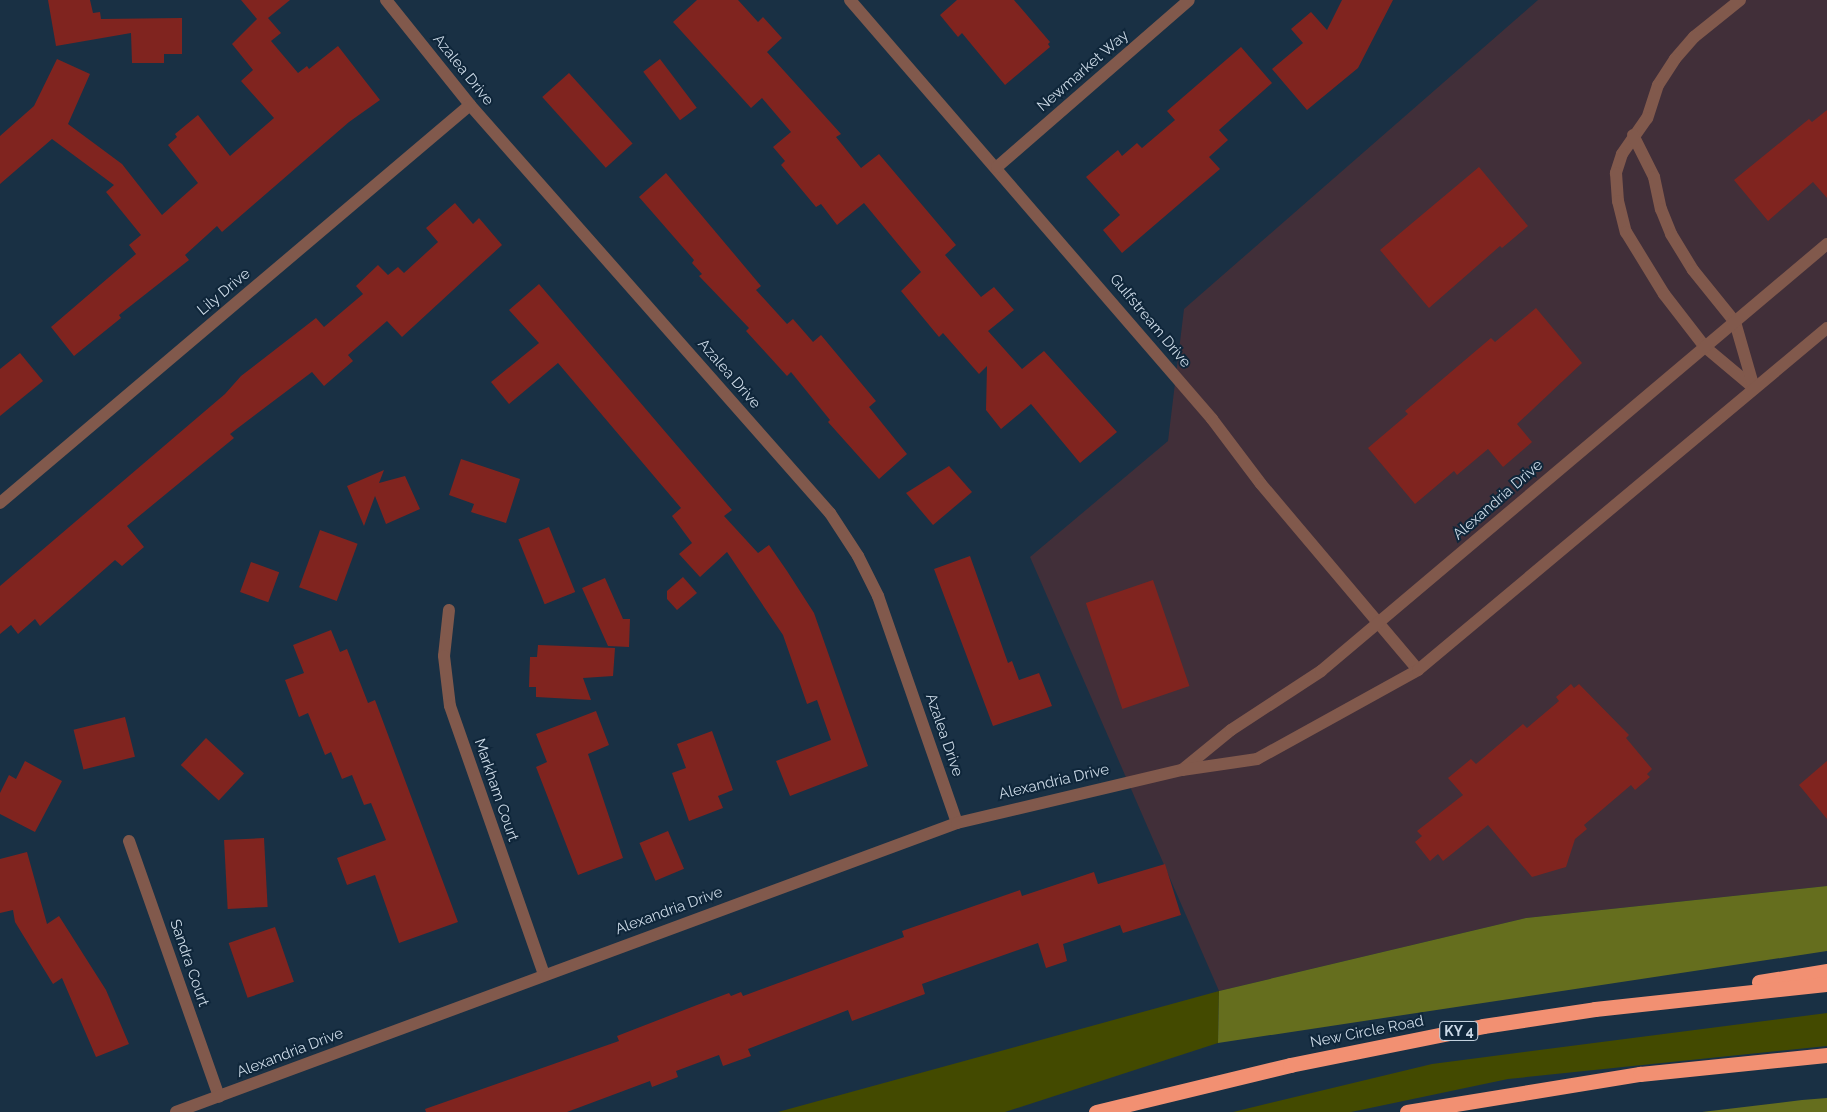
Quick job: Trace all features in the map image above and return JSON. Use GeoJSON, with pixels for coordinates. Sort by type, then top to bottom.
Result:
{"type":"FeatureCollection","features":[{"type":"Feature","properties":{"kind":"highway"},"geometry":{"type":"LineString","coordinates":[[1596,1009],[1827,971]]}},
{"type":"Feature","properties":{"kind":"highway","name":"New Circle Road"},"geometry":{"type":"LineString","coordinates":[[1096,1112],[1299,1063],[1483,1026],[1596,1009],[1827,984]]}},
{"type":"Feature","properties":{"kind":"highway"},"geometry":{"type":"LineString","coordinates":[[1407,1112],[1558,1086],[1717,1066],[1827,1055]]}},
{"type":"Feature","properties":{"kind":"highway"},"geometry":{"type":"LineString","coordinates":[[1717,1066],[1827,1065]]}},
{"type":"Feature","properties":{"kind":"street","name":"Azalea Drive"},"geometry":{"type":"LineString","coordinates":[[386,0],[470,105],[830,513],[858,556],[878,596],[957,823]]}},
{"type":"Feature","properties":{"kind":"street","name":"Gulfstream Drive"},"geometry":{"type":"LineString","coordinates":[[850,0],[998,167],[1212,419],[1261,484],[1418,670]]}},
{"type":"Feature","properties":{"kind":"street","name":"Newmarket Way"},"geometry":{"type":"LineString","coordinates":[[998,167],[1189,0]]}},
{"type":"Feature","properties":{"kind":"street"},"geometry":{"type":"LineString","coordinates":[[1740,0],[1694,37],[1675,59],[1658,85],[1647,118],[1633,135],[1622,154],[1616,173],[1618,201],[1626,232],[1664,294],[1705,347],[1754,388]]}},
{"type":"Feature","properties":{"kind":"street","name":"Lily Drive"},"geometry":{"type":"LineString","coordinates":[[0,503],[470,105]]}},
{"type":"Feature","properties":{"kind":"street"},"geometry":{"type":"LineString","coordinates":[[1633,135],[1654,177],[1660,209],[1671,234],[1693,270],[1734,322],[1754,388]]}},
{"type":"Feature","properties":{"kind":"street","name":"Alexandria Drive"},"geometry":{"type":"LineString","coordinates":[[1182,770],[1231,730],[1322,671],[1827,244]]}},
{"type":"Feature","properties":{"kind":"street","name":"Alexandria Drive"},"geometry":{"type":"LineString","coordinates":[[176,1112],[957,823],[1182,770],[1256,759],[1418,670],[1827,328]]}},
{"type":"Feature","properties":{"kind":"street","name":"Markham Court"},"geometry":{"type":"LineString","coordinates":[[449,610],[444,656],[450,706],[544,975]]}},
{"type":"Feature","properties":{"kind":"street","name":"Sandra Court"},"geometry":{"type":"LineString","coordinates":[[129,840],[219,1097]]}},
{"type":"Feature","properties":{"kind":"shaded area"},"geometry":{"type":"Polygon","coordinates":[[[1538,0],[1827,0],[1827,886],[1526,918],[1219,991],[1030,557],[1168,441],[1184,309],[1538,0]]]}},
{"type":"Feature","properties":{"kind":"green space"},"geometry":{"type":"Polygon","coordinates":[[[1827,886],[1827,951],[1218,1043],[1219,991],[1526,918],[1827,886]]]}},
{"type":"Feature","properties":{"kind":"green space"},"geometry":{"type":"Polygon","coordinates":[[[1219,991],[1218,1043],[1005,1112],[778,1112],[1219,991]]]}},
{"type":"Feature","properties":{"kind":"green space"},"geometry":{"type":"Polygon","coordinates":[[[1827,1013],[1827,1046],[1508,1079],[1351,1112],[1233,1112],[1432,1064],[1827,1013]]]}},
{"type":"Feature","properties":{"kind":"green space"},"geometry":{"type":"Polygon","coordinates":[[[1827,1098],[1827,1112],[1702,1112],[1802,1100],[1827,1098]]]}},
{"type":"Feature","properties":{"kind":"building"},"geometry":{"type":"Polygon","coordinates":[[[48,0],[90,0],[93,13],[100,12],[101,19],[182,18],[182,54],[164,54],[164,63],[132,63],[131,33],[56,46],[48,0]]]}},
{"type":"Feature","properties":{"kind":"building"},"geometry":{"type":"Polygon","coordinates":[[[241,0],[290,0],[268,18],[281,33],[271,41],[298,73],[307,66],[309,69],[338,46],[380,100],[349,122],[222,232],[217,226],[185,255],[189,260],[119,315],[121,318],[74,356],[51,327],[136,254],[129,245],[141,235],[106,192],[114,185],[52,139],[0,184],[0,136],[34,106],[57,59],[90,74],[68,124],[122,164],[162,215],[198,183],[168,145],[177,137],[175,134],[198,115],[230,156],[274,118],[241,81],[253,70],[232,44],[257,19],[241,0]]]}},
{"type":"Feature","properties":{"kind":"building"},"geometry":{"type":"Polygon","coordinates":[[[697,0],[738,0],[758,22],[763,17],[782,38],[767,52],[841,134],[836,137],[861,168],[879,154],[956,245],[945,255],[981,297],[994,287],[1014,310],[988,331],[1022,369],[1044,351],[1117,432],[1080,463],[1031,404],[1001,429],[986,410],[987,366],[979,374],[943,333],[939,337],[901,291],[921,272],[864,203],[837,225],[821,204],[816,207],[781,165],[785,161],[773,147],[791,132],[762,98],[751,108],[673,22],[697,0]]]}},
{"type":"Feature","properties":{"kind":"building"},"geometry":{"type":"Polygon","coordinates":[[[957,0],[1014,0],[1050,42],[1048,44],[1050,47],[1005,85],[962,33],[958,37],[940,15],[957,0]]]}},
{"type":"Feature","properties":{"kind":"building"},"geometry":{"type":"Polygon","coordinates":[[[1342,0],[1393,0],[1358,68],[1307,110],[1272,69],[1303,43],[1291,29],[1311,12],[1327,30],[1342,0]]]}},
{"type":"Feature","properties":{"kind":"building"},"geometry":{"type":"Polygon","coordinates":[[[1241,47],[1272,83],[1219,130],[1228,140],[1209,157],[1220,169],[1122,253],[1103,230],[1120,215],[1086,177],[1118,150],[1122,156],[1137,143],[1142,148],[1175,120],[1167,111],[1241,47]]]}},
{"type":"Feature","properties":{"kind":"building"},"geometry":{"type":"Polygon","coordinates":[[[660,59],[697,108],[680,120],[643,72],[660,59]]]}},
{"type":"Feature","properties":{"kind":"building"},"geometry":{"type":"Polygon","coordinates":[[[569,73],[633,144],[606,168],[542,97],[569,73]]]}},
{"type":"Feature","properties":{"kind":"building"},"geometry":{"type":"Polygon","coordinates":[[[1827,110],[1827,198],[1813,182],[1768,221],[1734,180],[1809,119],[1812,122],[1827,110]]]}},
{"type":"Feature","properties":{"kind":"building"},"geometry":{"type":"Polygon","coordinates":[[[1479,167],[1528,226],[1502,248],[1500,246],[1429,308],[1380,250],[1479,167]]]}},
{"type":"Feature","properties":{"kind":"building"},"geometry":{"type":"Polygon","coordinates":[[[666,173],[761,286],[756,290],[787,324],[793,319],[813,342],[821,335],[876,401],[869,407],[907,454],[879,479],[828,422],[830,420],[791,372],[787,376],[746,331],[749,328],[699,276],[702,274],[692,263],[694,260],[639,197],[666,173]]]}},
{"type":"Feature","properties":{"kind":"building"},"geometry":{"type":"Polygon","coordinates":[[[455,203],[473,224],[479,218],[502,245],[402,337],[387,321],[348,355],[353,361],[324,386],[312,372],[230,434],[234,438],[127,526],[144,547],[122,566],[115,560],[40,626],[35,619],[18,634],[11,625],[0,634],[0,586],[225,394],[241,376],[316,318],[324,327],[363,294],[356,286],[378,265],[388,275],[398,267],[404,273],[438,242],[426,228],[455,203]]]}},
{"type":"Feature","properties":{"kind":"building"},"geometry":{"type":"Polygon","coordinates":[[[539,284],[732,510],[724,516],[758,553],[769,545],[787,571],[814,613],[868,766],[790,796],[776,761],[831,740],[817,700],[807,704],[783,635],[727,552],[700,577],[679,554],[692,543],[672,516],[681,508],[558,363],[509,404],[491,382],[539,343],[509,310],[539,284]]]}},
{"type":"Feature","properties":{"kind":"building"},"geometry":{"type":"Polygon","coordinates":[[[1536,308],[1582,363],[1517,424],[1532,442],[1503,467],[1488,449],[1457,475],[1454,471],[1415,504],[1368,448],[1408,414],[1405,411],[1491,338],[1495,342],[1536,308]]]}},
{"type":"Feature","properties":{"kind":"building"},"geometry":{"type":"Polygon","coordinates":[[[20,353],[43,381],[0,416],[0,369],[20,353]]]}},
{"type":"Feature","properties":{"kind":"building"},"geometry":{"type":"Polygon","coordinates":[[[461,459],[520,479],[506,523],[471,512],[474,504],[449,495],[461,459]]]}},
{"type":"Feature","properties":{"kind":"building"},"geometry":{"type":"Polygon","coordinates":[[[949,466],[972,492],[933,525],[906,493],[949,466]]]}},
{"type":"Feature","properties":{"kind":"building"},"geometry":{"type":"Polygon","coordinates":[[[384,470],[379,483],[405,476],[420,509],[386,524],[375,496],[364,526],[347,486],[384,470]]]}},
{"type":"Feature","properties":{"kind":"building"},"geometry":{"type":"Polygon","coordinates":[[[549,527],[575,592],[545,604],[518,539],[549,527]]]}},
{"type":"Feature","properties":{"kind":"building"},"geometry":{"type":"Polygon","coordinates":[[[320,530],[358,544],[337,601],[299,587],[320,530]]]}},
{"type":"Feature","properties":{"kind":"building"},"geometry":{"type":"Polygon","coordinates":[[[970,556],[1008,663],[1012,661],[1019,680],[1039,673],[1052,706],[993,726],[934,569],[970,556]]]}},
{"type":"Feature","properties":{"kind":"building"},"geometry":{"type":"Polygon","coordinates":[[[251,562],[279,572],[268,602],[240,592],[251,562]]]}},
{"type":"Feature","properties":{"kind":"building"},"geometry":{"type":"Polygon","coordinates":[[[683,577],[697,593],[677,610],[667,599],[667,591],[683,577]]]}},
{"type":"Feature","properties":{"kind":"building"},"geometry":{"type":"Polygon","coordinates":[[[605,578],[623,619],[630,619],[629,647],[608,646],[582,588],[605,578]]]}},
{"type":"Feature","properties":{"kind":"building"},"geometry":{"type":"Polygon","coordinates":[[[1153,580],[1189,686],[1122,709],[1086,603],[1153,580]]]}},
{"type":"Feature","properties":{"kind":"building"},"geometry":{"type":"Polygon","coordinates":[[[331,630],[340,652],[347,649],[368,703],[375,700],[458,922],[399,943],[375,875],[347,885],[337,858],[386,840],[371,803],[364,805],[352,775],[342,779],[331,752],[325,755],[308,713],[299,717],[285,680],[304,673],[293,645],[331,630]]]}},
{"type":"Feature","properties":{"kind":"building"},"geometry":{"type":"Polygon","coordinates":[[[538,645],[615,648],[613,676],[583,678],[591,700],[536,697],[536,687],[529,687],[530,657],[537,657],[538,645]]]}},
{"type":"Feature","properties":{"kind":"building"},"geometry":{"type":"Polygon","coordinates":[[[1571,684],[1574,688],[1579,684],[1629,735],[1626,738],[1652,769],[1647,774],[1650,777],[1635,790],[1631,785],[1584,825],[1587,829],[1575,839],[1566,867],[1532,877],[1488,825],[1443,861],[1438,854],[1430,861],[1415,842],[1422,836],[1417,831],[1463,795],[1448,778],[1471,759],[1476,764],[1523,724],[1527,728],[1559,701],[1556,697],[1571,684]]]}},
{"type":"Feature","properties":{"kind":"building"},"geometry":{"type":"Polygon","coordinates":[[[596,711],[609,745],[588,754],[623,858],[578,875],[536,767],[547,762],[536,734],[596,711]]]}},
{"type":"Feature","properties":{"kind":"building"},"geometry":{"type":"Polygon","coordinates":[[[125,717],[135,757],[83,770],[74,730],[125,717]]]}},
{"type":"Feature","properties":{"kind":"building"},"geometry":{"type":"Polygon","coordinates":[[[712,731],[733,790],[718,796],[723,808],[689,821],[672,773],[686,768],[677,744],[712,731]]]}},
{"type":"Feature","properties":{"kind":"building"},"geometry":{"type":"Polygon","coordinates":[[[206,738],[244,773],[219,801],[181,765],[206,738]]]}},
{"type":"Feature","properties":{"kind":"building"},"geometry":{"type":"Polygon","coordinates":[[[25,761],[62,781],[35,832],[0,814],[0,793],[9,775],[16,779],[25,761]]]}},
{"type":"Feature","properties":{"kind":"building"},"geometry":{"type":"Polygon","coordinates":[[[1827,761],[1827,819],[1799,785],[1827,761]]]}},
{"type":"Feature","properties":{"kind":"building"},"geometry":{"type":"Polygon","coordinates":[[[668,831],[684,869],[655,881],[639,843],[668,831]]]}},
{"type":"Feature","properties":{"kind":"building"},"geometry":{"type":"Polygon","coordinates":[[[264,838],[268,907],[228,909],[224,840],[264,838]]]}},
{"type":"Feature","properties":{"kind":"building"},"geometry":{"type":"Polygon","coordinates":[[[27,852],[47,924],[59,916],[106,990],[129,1044],[96,1057],[62,978],[53,984],[15,922],[13,910],[0,913],[0,859],[27,852]]]}},
{"type":"Feature","properties":{"kind":"building"},"geometry":{"type":"Polygon","coordinates":[[[1165,864],[1181,915],[1123,933],[1120,925],[1063,944],[1067,961],[1046,968],[1038,943],[922,984],[925,994],[852,1021],[848,1010],[748,1049],[751,1056],[723,1066],[719,1055],[676,1071],[678,1077],[652,1087],[650,1081],[567,1112],[426,1112],[425,1109],[619,1041],[617,1036],[729,993],[731,996],[741,992],[743,996],[904,937],[902,931],[1020,890],[1022,896],[1094,872],[1098,884],[1165,864]]]}},
{"type":"Feature","properties":{"kind":"building"},"geometry":{"type":"Polygon","coordinates":[[[275,927],[294,982],[248,998],[229,943],[275,927]]]}}]}
